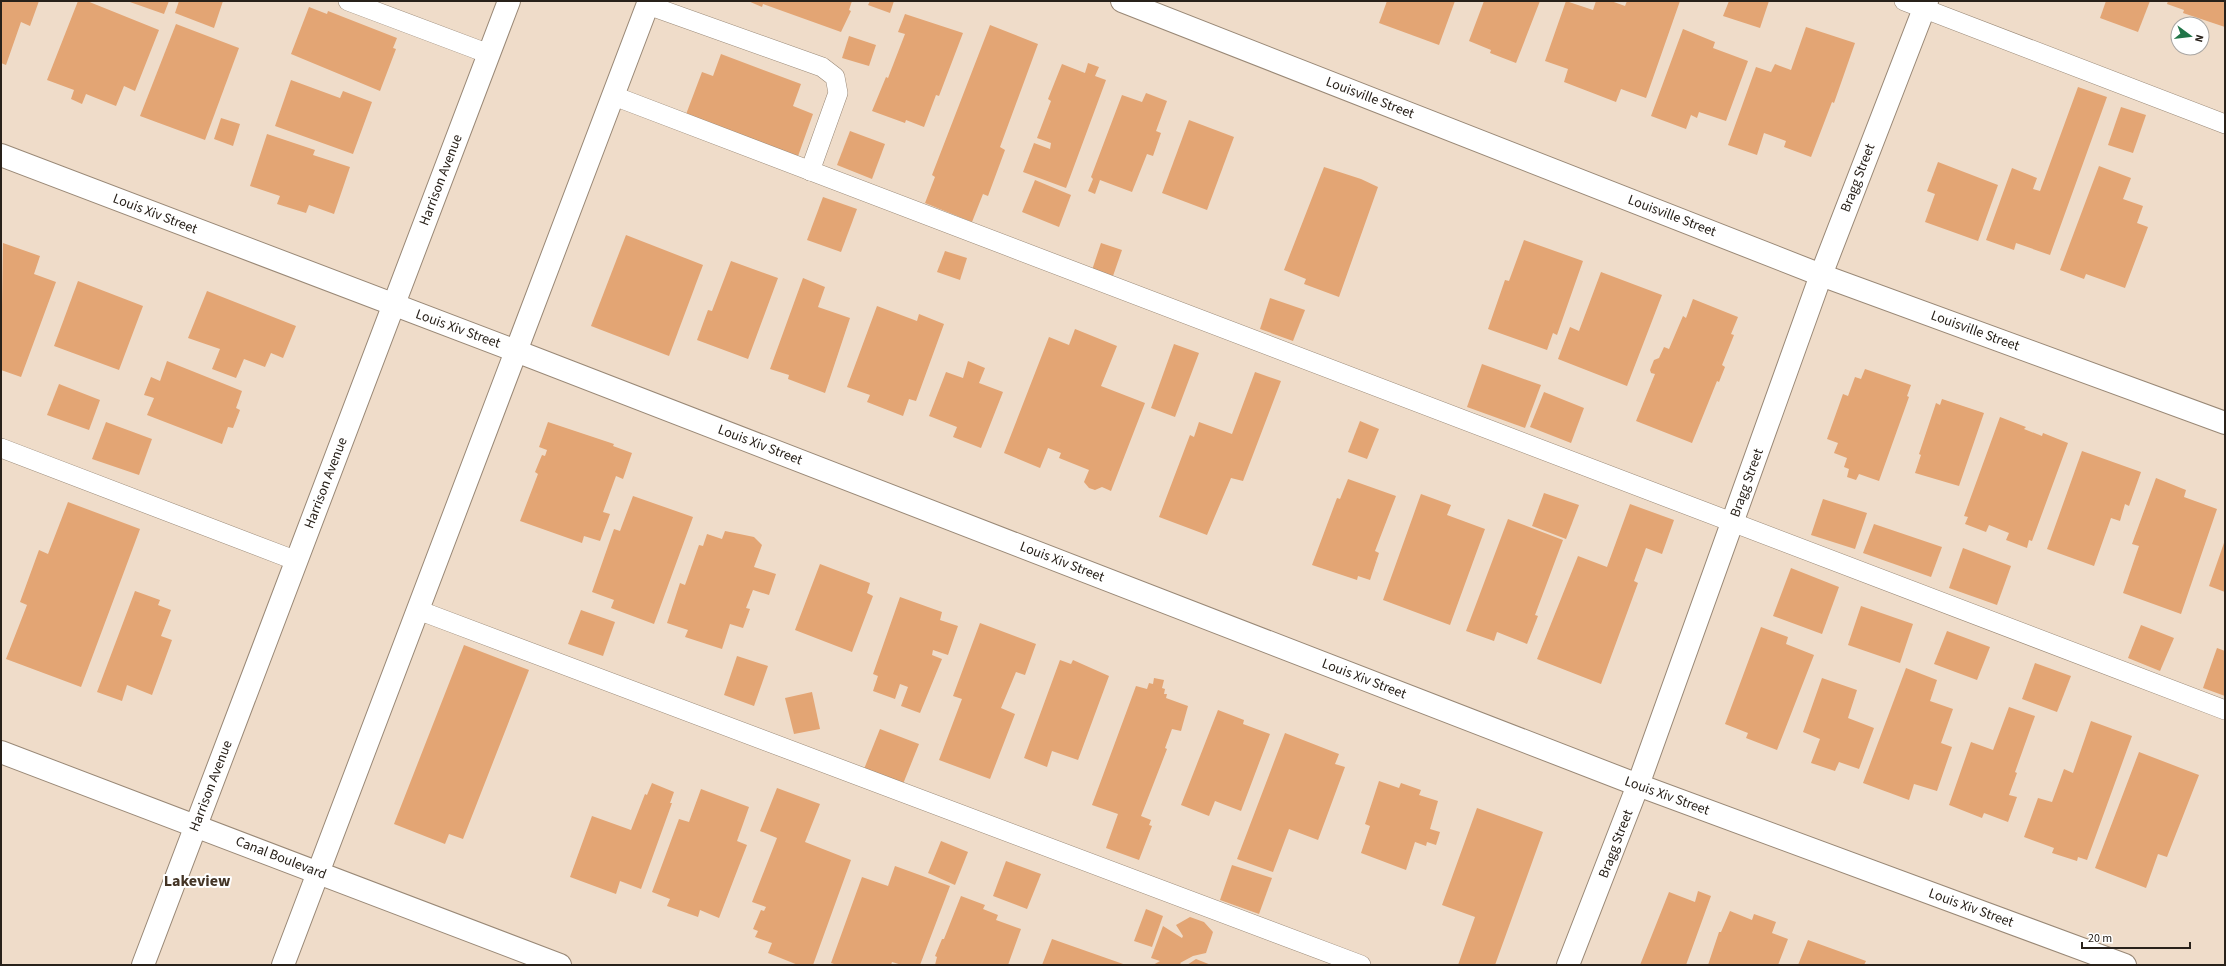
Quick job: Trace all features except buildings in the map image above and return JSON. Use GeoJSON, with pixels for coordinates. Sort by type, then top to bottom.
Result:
{"type":"FeatureCollection","features":[{"type":"Feature","properties":{"kind":"street","name":"Harrison Avenue"},"geometry":{"type":"LineString","coordinates":[[142,965],[509,1]]}},
{"type":"Feature","properties":{"kind":"street","name":"Louisville Street"},"geometry":{"type":"LineString","coordinates":[[1122,1],[1821,275],[2225,423]]}},
{"type":"Feature","properties":{"kind":"street"},"geometry":{"type":"LineString","coordinates":[[283,965],[649,3]]}},
{"type":"Feature","properties":{"kind":"street","name":"Bragg Street"},"geometry":{"type":"LineString","coordinates":[[1568,965],[1638,785],[1821,275],[1926,5]]}},
{"type":"Feature","properties":{"kind":"street","name":"Louis Xiv Street"},"geometry":{"type":"LineString","coordinates":[[1,155],[516,351],[1638,785],[2125,965]]}},
{"type":"Feature","properties":{"kind":"street","name":"Canal Boulevard"},"geometry":{"type":"LineString","coordinates":[[1,752],[560,965]]}},
{"type":"Feature","properties":{"kind":"lane"},"geometry":{"type":"LineString","coordinates":[[348,1],[489,54]]}},
{"type":"Feature","properties":{"kind":"lane"},"geometry":{"type":"LineString","coordinates":[[1904,1],[1926,5],[2225,124]]}},
{"type":"Feature","properties":{"kind":"lane"},"geometry":{"type":"LineString","coordinates":[[649,3],[822,67],[835,77],[838,93],[810,171]]}},
{"type":"Feature","properties":{"kind":"lane"},"geometry":{"type":"LineString","coordinates":[[614,96],[1733,521],[2225,710]]}},
{"type":"Feature","properties":{"kind":"lane"},"geometry":{"type":"LineString","coordinates":[[1,448],[297,561]]}},
{"type":"Feature","properties":{"kind":"lane"},"geometry":{"type":"LineString","coordinates":[[418,610],[1361,965]]}},
{"type":"Feature","properties":{"kind":"district","name":"Lakeview"},"geometry":{"type":"Point","coordinates":[197,881]}}]}
